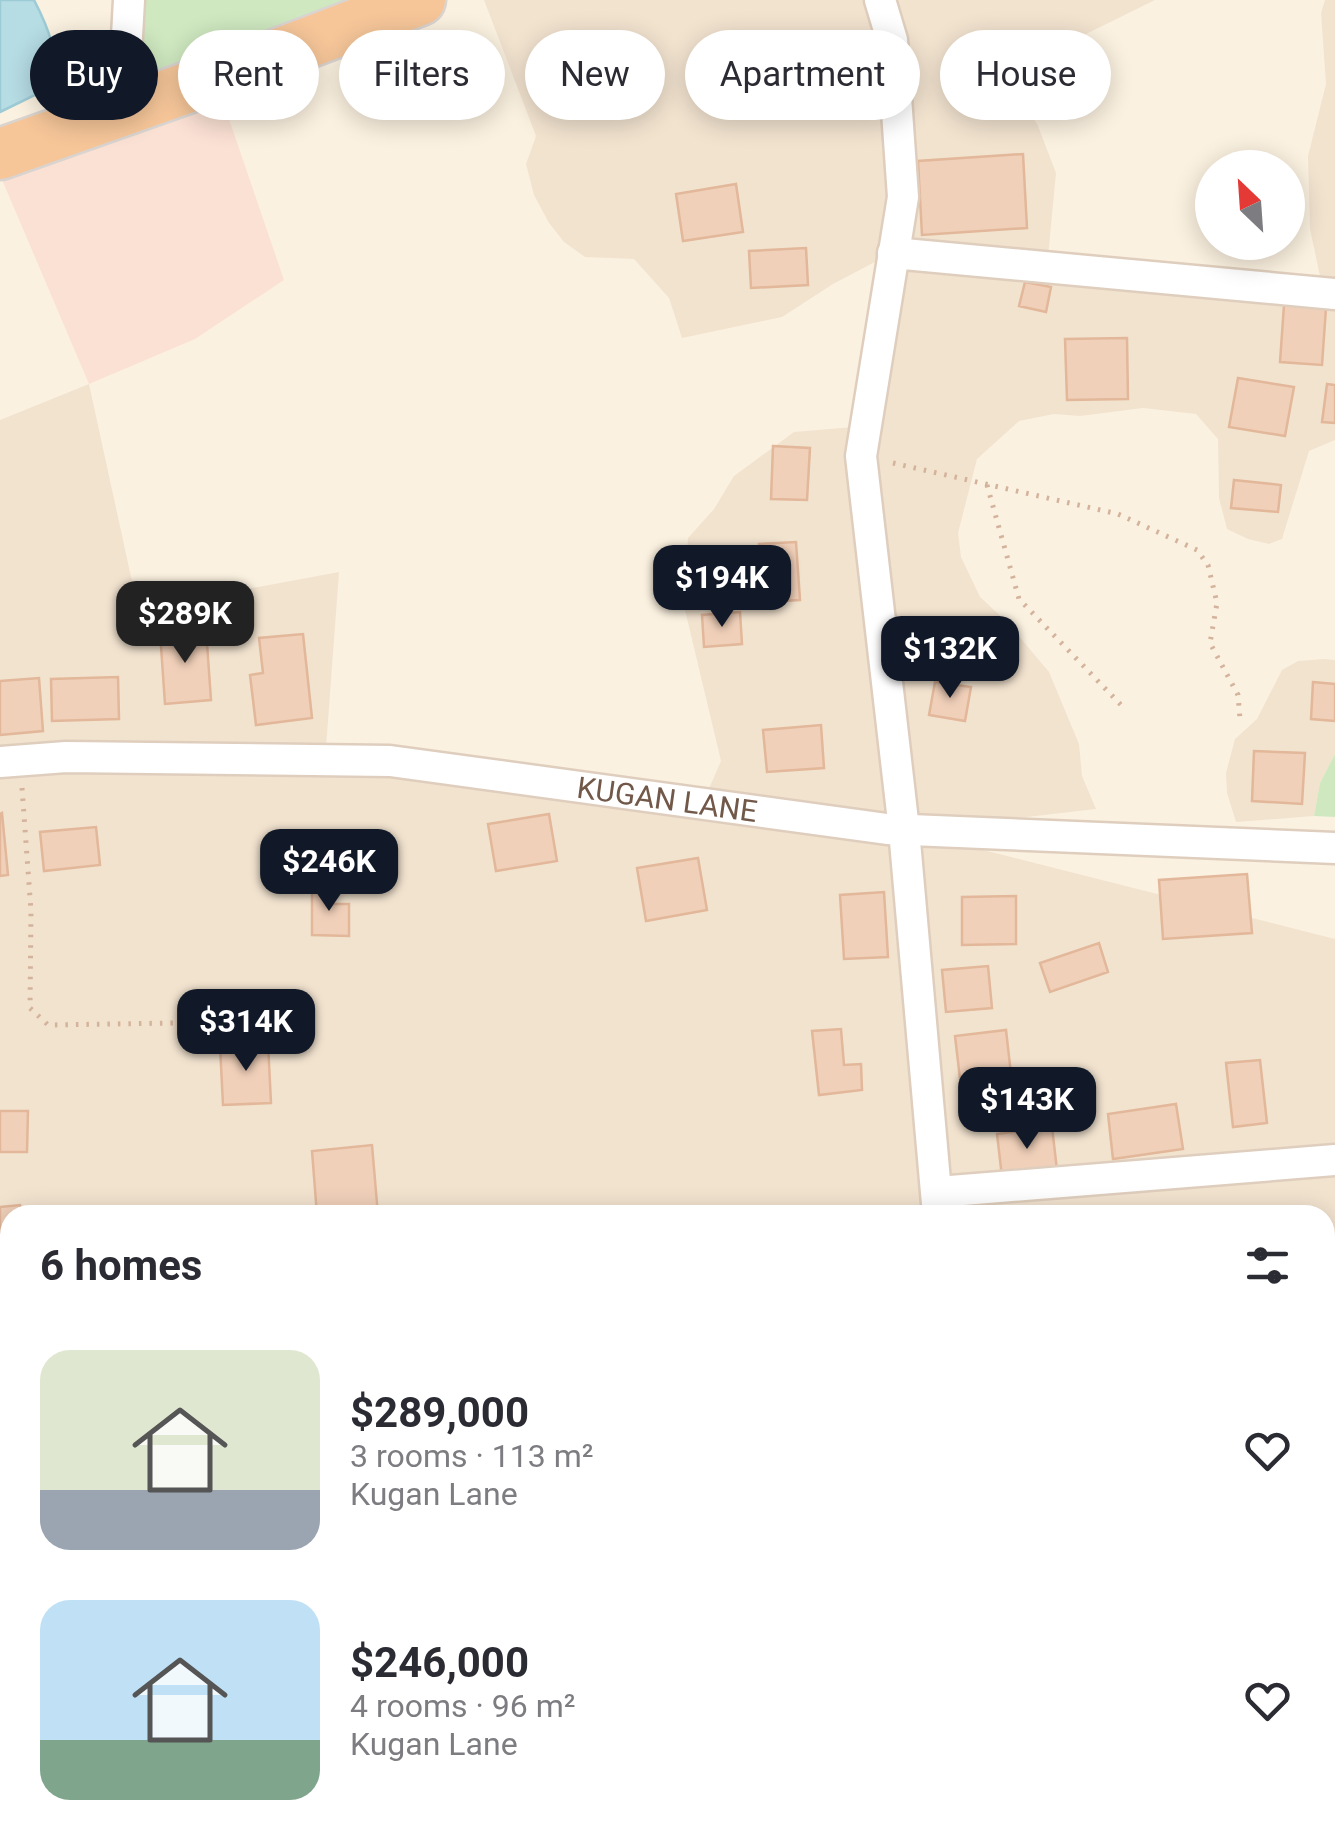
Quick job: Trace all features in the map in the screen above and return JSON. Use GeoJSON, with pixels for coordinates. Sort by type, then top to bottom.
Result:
{"type":"FeatureCollection","features":[{"type":"Feature","properties":{"kind":"highway"},"geometry":{"type":"LineString","coordinates":[[158,97],[420,0]]}},
{"type":"Feature","properties":{"kind":"highway"},"geometry":{"type":"LineString","coordinates":[[0,154],[93,120]]}},
{"type":"Feature","properties":{"kind":"street"},"geometry":{"type":"LineString","coordinates":[[127,30],[129,0]]}},
{"type":"Feature","properties":{"kind":"street"},"geometry":{"type":"LineString","coordinates":[[880,0],[892,40],[903,196],[861,456],[904,830],[938,1204],[1335,1160]]}},
{"type":"Feature","properties":{"kind":"street"},"geometry":{"type":"LineString","coordinates":[[894,253],[1335,294]]}},
{"type":"Feature","properties":{"kind":"street","name":"KUGAN LANE"},"geometry":{"type":"LineString","coordinates":[[9,762],[66,757],[390,762],[904,830],[1335,848]]}},
{"type":"Feature","properties":{"kind":"path"},"geometry":{"type":"LineString","coordinates":[[861,456],[1118,514],[1198,550],[1208,566],[1217,603],[1210,643],[1238,696],[1240,719]]}},
{"type":"Feature","properties":{"kind":"path"},"geometry":{"type":"LineString","coordinates":[[988,484],[1020,599],[1121,706]]}},
{"type":"Feature","properties":{"kind":"path"},"geometry":{"type":"LineString","coordinates":[[9,762],[24,804],[31,911],[30,1008],[48,1026],[175,1023]]}},
{"type":"Feature","properties":{"kind":"shaded area"},"geometry":{"type":"Polygon","coordinates":[[[484,0],[1155,0],[1094,30],[940,30],[940,120],[1035,120],[1056,173],[1047,267],[1321,281],[1310,229],[1308,156],[1326,84],[1321,13],[1325,0],[1335,0],[1335,440],[1309,451],[1282,539],[1269,544],[1227,529],[1219,498],[1218,439],[1196,414],[1143,408],[1080,416],[1054,414],[1019,421],[977,459],[958,533],[961,557],[980,597],[1049,672],[1079,744],[1082,776],[1096,809],[908,831],[1335,939],[1335,1205],[0,1205],[0,420],[89,384],[133,586],[160,605],[339,572],[325,761],[703,802],[721,761],[684,606],[688,538],[714,509],[734,476],[794,432],[865,426],[892,253],[782,317],[682,338],[669,298],[634,259],[585,257],[564,242],[534,195],[526,164],[536,136],[530,120],[665,120],[665,30],[525,30],[525,107],[505,55],[505,30],[495,30],[484,0]]]}},
{"type":"Feature","properties":{"kind":"shaded area"},"geometry":{"type":"Polygon","coordinates":[[[178,95],[178,120],[229,120],[284,280],[195,339],[89,384],[0,175],[122,120],[158,120],[158,104],[178,95]]]}},
{"type":"Feature","properties":{"kind":"shaded area"},"geometry":{"type":"Polygon","coordinates":[[[1335,660],[1335,754],[1320,783],[1314,816],[1236,822],[1227,793],[1226,773],[1235,739],[1257,719],[1282,670],[1298,661],[1335,660]]]}},
{"type":"Feature","properties":{"kind":"green space"},"geometry":{"type":"Polygon","coordinates":[[[129,0],[420,0],[319,37],[319,30],[178,30],[178,89],[158,96],[158,30],[127,30],[129,0]]]}},
{"type":"Feature","properties":{"kind":"green space"},"geometry":{"type":"Polygon","coordinates":[[[1335,754],[1335,817],[1314,816],[1320,783],[1335,754]]]}},
{"type":"Feature","properties":{"kind":"water"},"geometry":{"type":"Polygon","coordinates":[[[0,0],[34,0],[48,30],[30,30],[30,97],[0,112],[0,0]]]}},
{"type":"Feature","properties":{"kind":"building"},"geometry":{"type":"Polygon","coordinates":[[[1023,154],[1027,228],[922,235],[918,161],[1023,154]]]}},
{"type":"Feature","properties":{"kind":"building"},"geometry":{"type":"Polygon","coordinates":[[[736,184],[743,232],[683,241],[676,194],[736,184]]]}},
{"type":"Feature","properties":{"kind":"building"},"geometry":{"type":"Polygon","coordinates":[[[806,248],[808,285],[751,288],[749,251],[806,248]]]}},
{"type":"Feature","properties":{"kind":"building"},"geometry":{"type":"Polygon","coordinates":[[[1025,282],[1051,287],[1046,312],[1019,306],[1025,282]]]}},
{"type":"Feature","properties":{"kind":"building"},"geometry":{"type":"Polygon","coordinates":[[[1284,305],[1326,308],[1322,365],[1280,362],[1284,305]]]}},
{"type":"Feature","properties":{"kind":"building"},"geometry":{"type":"Polygon","coordinates":[[[1127,338],[1128,399],[1067,400],[1065,339],[1127,338]]]}},
{"type":"Feature","properties":{"kind":"building"},"geometry":{"type":"Polygon","coordinates":[[[1238,378],[1294,387],[1285,436],[1229,427],[1238,378]]]}},
{"type":"Feature","properties":{"kind":"building"},"geometry":{"type":"Polygon","coordinates":[[[1327,384],[1335,385],[1335,423],[1322,422],[1327,384]]]}},
{"type":"Feature","properties":{"kind":"building"},"geometry":{"type":"Polygon","coordinates":[[[773,446],[810,448],[807,500],[771,499],[773,446]]]}},
{"type":"Feature","properties":{"kind":"building"},"geometry":{"type":"Polygon","coordinates":[[[1234,480],[1281,485],[1278,512],[1231,508],[1234,480]]]}},
{"type":"Feature","properties":{"kind":"building"},"geometry":{"type":"Polygon","coordinates":[[[796,542],[800,600],[763,602],[759,544],[796,542]]]}},
{"type":"Feature","properties":{"kind":"building"},"geometry":{"type":"Polygon","coordinates":[[[740,612],[742,644],[704,647],[702,615],[740,612]]]}},
{"type":"Feature","properties":{"kind":"building"},"geometry":{"type":"Polygon","coordinates":[[[206,629],[211,700],[165,704],[160,632],[206,629]]]}},
{"type":"Feature","properties":{"kind":"building"},"geometry":{"type":"Polygon","coordinates":[[[303,634],[312,718],[256,725],[250,675],[263,673],[259,638],[303,634]]]}},
{"type":"Feature","properties":{"kind":"building"},"geometry":{"type":"Polygon","coordinates":[[[118,677],[119,719],[52,721],[51,679],[118,677]]]}},
{"type":"Feature","properties":{"kind":"building"},"geometry":{"type":"Polygon","coordinates":[[[39,678],[43,731],[0,735],[0,681],[39,678]]]}},
{"type":"Feature","properties":{"kind":"building"},"geometry":{"type":"Polygon","coordinates":[[[935,682],[971,687],[965,721],[929,715],[935,682]]]}},
{"type":"Feature","properties":{"kind":"building"},"geometry":{"type":"Polygon","coordinates":[[[1313,682],[1335,684],[1335,721],[1311,719],[1313,682]]]}},
{"type":"Feature","properties":{"kind":"building"},"geometry":{"type":"Polygon","coordinates":[[[821,725],[824,768],[767,772],[763,730],[821,725]]]}},
{"type":"Feature","properties":{"kind":"building"},"geometry":{"type":"Polygon","coordinates":[[[1254,751],[1305,753],[1302,804],[1252,801],[1254,751]]]}},
{"type":"Feature","properties":{"kind":"building"},"geometry":{"type":"Polygon","coordinates":[[[0,814],[8,875],[0,876],[0,814]]]}},
{"type":"Feature","properties":{"kind":"building"},"geometry":{"type":"Polygon","coordinates":[[[549,814],[557,861],[496,871],[488,824],[549,814]]]}},
{"type":"Feature","properties":{"kind":"building"},"geometry":{"type":"Polygon","coordinates":[[[96,827],[100,865],[44,871],[40,832],[96,827]]]}},
{"type":"Feature","properties":{"kind":"building"},"geometry":{"type":"Polygon","coordinates":[[[698,858],[707,910],[646,921],[637,868],[698,858]]]}},
{"type":"Feature","properties":{"kind":"building"},"geometry":{"type":"Polygon","coordinates":[[[1247,874],[1252,933],[1163,939],[1159,880],[1247,874]]]}},
{"type":"Feature","properties":{"kind":"building"},"geometry":{"type":"Polygon","coordinates":[[[312,886],[331,886],[331,904],[349,904],[349,936],[312,935],[312,886]]]}},
{"type":"Feature","properties":{"kind":"building"},"geometry":{"type":"Polygon","coordinates":[[[884,892],[888,957],[844,959],[840,895],[884,892]]]}},
{"type":"Feature","properties":{"kind":"building"},"geometry":{"type":"Polygon","coordinates":[[[1016,896],[1016,944],[962,945],[962,897],[1016,896]]]}},
{"type":"Feature","properties":{"kind":"building"},"geometry":{"type":"Polygon","coordinates":[[[1099,943],[1108,972],[1050,992],[1040,963],[1099,943]]]}},
{"type":"Feature","properties":{"kind":"building"},"geometry":{"type":"Polygon","coordinates":[[[988,966],[992,1008],[946,1012],[942,970],[988,966]]]}},
{"type":"Feature","properties":{"kind":"building"},"geometry":{"type":"Polygon","coordinates":[[[841,1029],[844,1065],[861,1064],[862,1090],[819,1095],[812,1031],[841,1029]]]}},
{"type":"Feature","properties":{"kind":"building"},"geometry":{"type":"Polygon","coordinates":[[[1006,1030],[1011,1074],[960,1079],[955,1036],[1006,1030]]]}},
{"type":"Feature","properties":{"kind":"building"},"geometry":{"type":"Polygon","coordinates":[[[268,1043],[271,1103],[223,1105],[220,1046],[268,1043]]]}},
{"type":"Feature","properties":{"kind":"building"},"geometry":{"type":"Polygon","coordinates":[[[1260,1060],[1267,1123],[1233,1127],[1226,1063],[1260,1060]]]}},
{"type":"Feature","properties":{"kind":"building"},"geometry":{"type":"Polygon","coordinates":[[[1176,1104],[1183,1149],[1113,1159],[1108,1114],[1176,1104]]]}},
{"type":"Feature","properties":{"kind":"building"},"geometry":{"type":"Polygon","coordinates":[[[0,1111],[28,1111],[27,1152],[0,1152],[0,1111]]]}},
{"type":"Feature","properties":{"kind":"building"},"geometry":{"type":"Polygon","coordinates":[[[1052,1127],[1057,1170],[1002,1177],[997,1134],[1052,1127]]]}},
{"type":"Feature","properties":{"kind":"building"},"geometry":{"type":"Polygon","coordinates":[[[372,1145],[377,1205],[316,1205],[312,1151],[372,1145]]]}}]}
